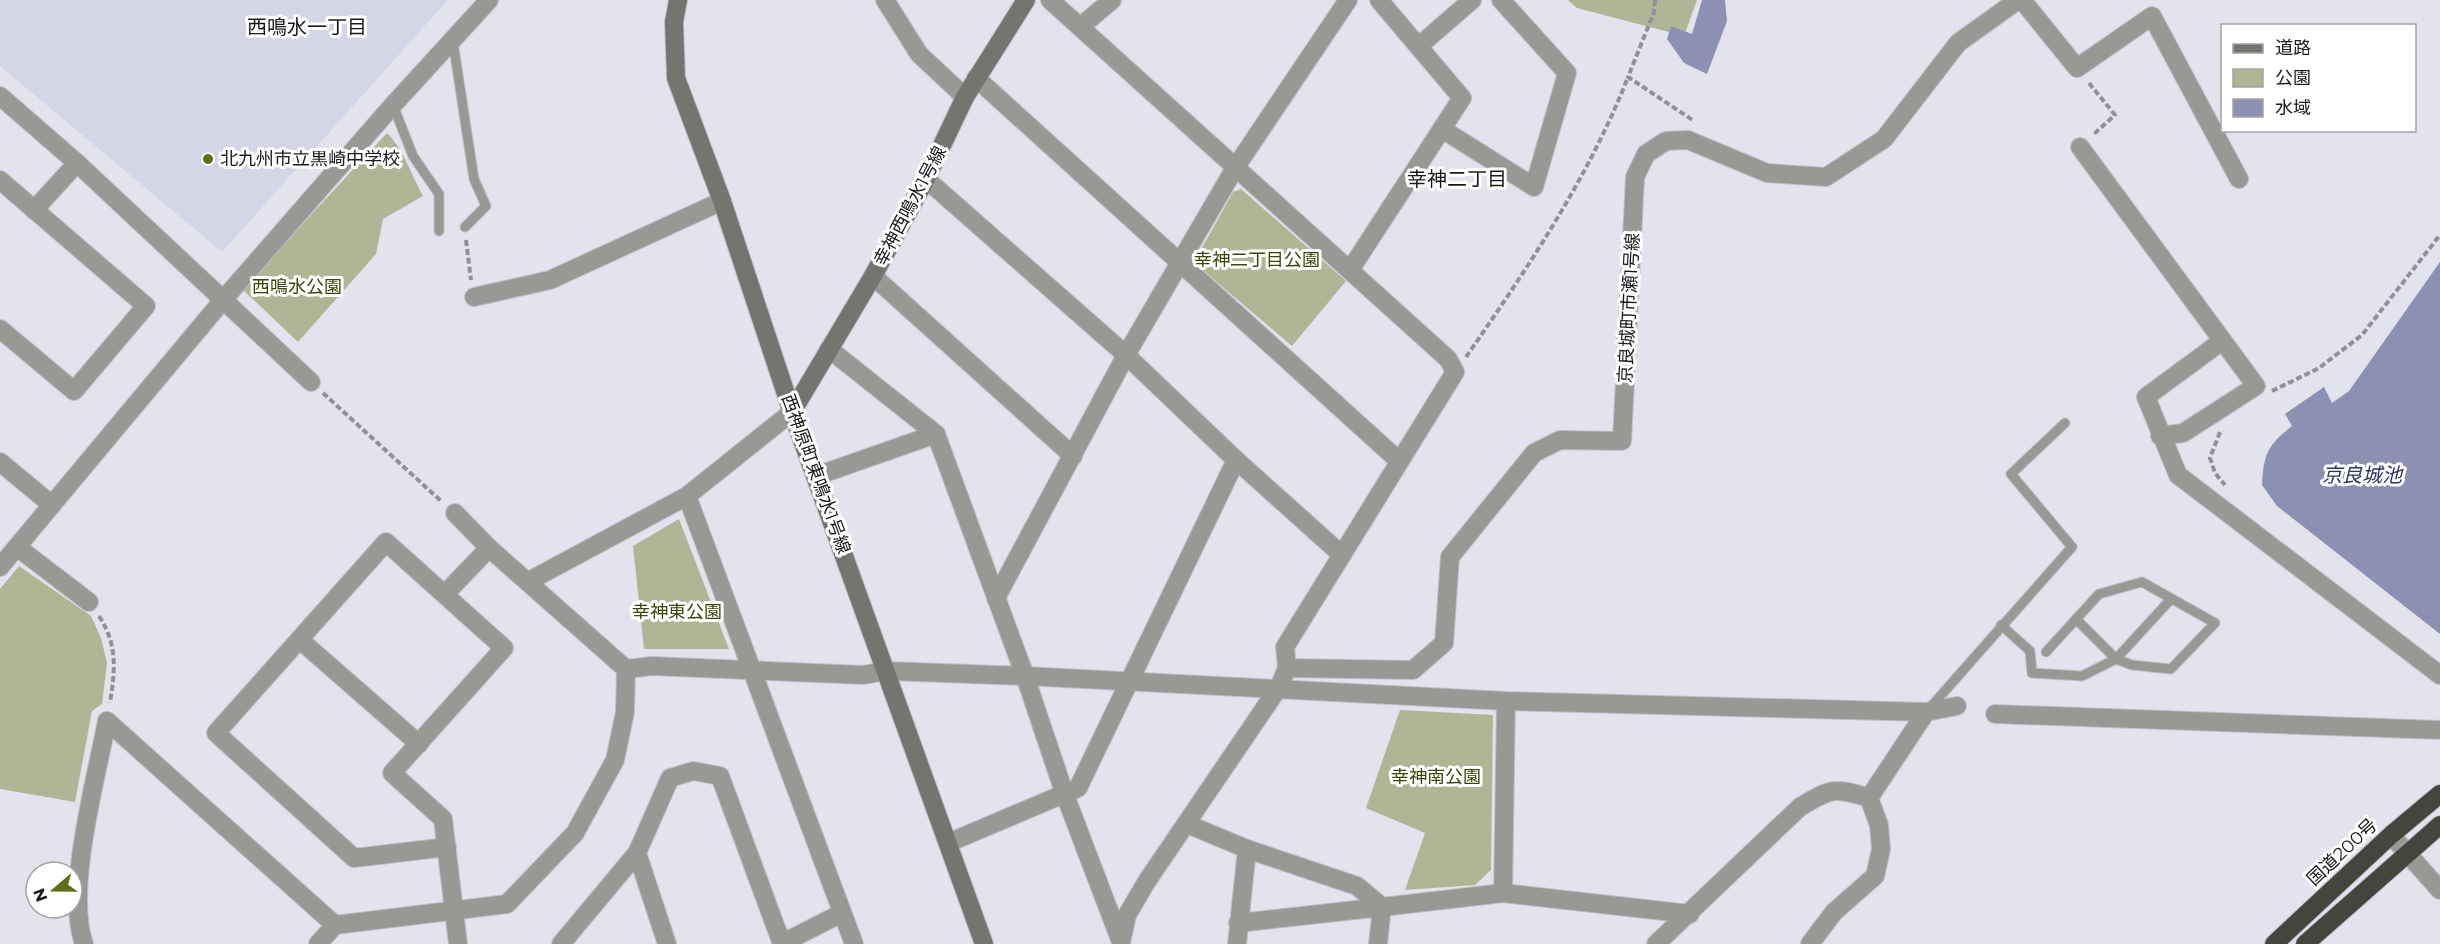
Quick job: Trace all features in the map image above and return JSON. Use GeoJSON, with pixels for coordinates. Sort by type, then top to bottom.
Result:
{"type":"FeatureCollection","features":[{"type":"Feature","properties":{"kind":"highway","name":"国道200号"},"geometry":{"type":"LineString","coordinates":[[2274,944],[2391,835],[2440,794]]}},
{"type":"Feature","properties":{"kind":"highway"},"geometry":{"type":"LineString","coordinates":[[2305,944],[2440,825]]}},
{"type":"Feature","properties":{"kind":"street"},"geometry":{"type":"LineString","coordinates":[[0,567],[223,300],[393,105],[489,0]]}},
{"type":"Feature","properties":{"kind":"street","name":"西神原町東鳴水1号線"},"geometry":{"type":"LineString","coordinates":[[678,0],[674,22],[676,78],[722,201],[792,412],[984,944]]}},
{"type":"Feature","properties":{"kind":"street"},"geometry":{"type":"LineString","coordinates":[[885,0],[919,54],[965,98]]}},
{"type":"Feature","properties":{"kind":"street","name":"幸神西鳴水1号線"},"geometry":{"type":"LineString","coordinates":[[792,412],[873,276],[926,179],[976,78],[1026,0]]}},
{"type":"Feature","properties":{"kind":"street"},"geometry":{"type":"LineString","coordinates":[[1050,0],[1448,359],[1455,372],[1285,647],[1287,668],[1280,687],[1147,881],[1127,915],[1121,943]]}},
{"type":"Feature","properties":{"kind":"street"},"geometry":{"type":"LineString","coordinates":[[1080,27],[1112,0]]}},
{"type":"Feature","properties":{"kind":"street"},"geometry":{"type":"LineString","coordinates":[[996,598],[1126,355],[1235,168],[1348,0]]}},
{"type":"Feature","properties":{"kind":"street"},"geometry":{"type":"LineString","coordinates":[[1350,270],[1462,98],[1379,0]]}},
{"type":"Feature","properties":{"kind":"street"},"geometry":{"type":"LineString","coordinates":[[1419,46],[1472,0]]}},
{"type":"Feature","properties":{"kind":"street"},"geometry":{"type":"LineString","coordinates":[[1442,129],[1534,187],[1568,73],[1501,0]]}},
{"type":"Feature","properties":{"kind":"street"},"geometry":{"type":"LineString","coordinates":[[2020,0],[2077,68],[2152,16],[2239,179]]}},
{"type":"Feature","properties":{"kind":"street","name":"京良城町市瀬1号線"},"geometry":{"type":"LineString","coordinates":[[1287,668],[1413,670],[1444,643],[1450,557],[1534,453],[1560,440],[1622,441],[1635,177],[1646,154],[1666,141],[1688,140],[1767,173],[1826,177],[1884,139],[1958,43],[2020,0]]}},
{"type":"Feature","properties":{"kind":"street"},"geometry":{"type":"LineString","coordinates":[[976,78],[1182,261],[1399,461]]}},
{"type":"Feature","properties":{"kind":"street"},"geometry":{"type":"LineString","coordinates":[[0,96],[77,163],[311,382]]}},
{"type":"Feature","properties":{"kind":"street"},"geometry":{"type":"LineString","coordinates":[[2080,147],[2256,386],[2182,433],[2160,436]]}},
{"type":"Feature","properties":{"kind":"street"},"geometry":{"type":"LineString","coordinates":[[34,210],[77,163]]}},
{"type":"Feature","properties":{"kind":"street"},"geometry":{"type":"LineString","coordinates":[[926,179],[1126,355],[1236,460],[1342,555]]}},
{"type":"Feature","properties":{"kind":"street"},"geometry":{"type":"LineString","coordinates":[[0,180],[146,306],[74,391],[0,329]]}},
{"type":"Feature","properties":{"kind":"street"},"geometry":{"type":"LineString","coordinates":[[474,297],[550,280],[722,201]]}},
{"type":"Feature","properties":{"kind":"street"},"geometry":{"type":"LineString","coordinates":[[873,276],[1073,456]]}},
{"type":"Feature","properties":{"kind":"street"},"geometry":{"type":"LineString","coordinates":[[2222,341],[2146,397],[2160,436],[2178,475],[2440,675]]}},
{"type":"Feature","properties":{"kind":"street"},"geometry":{"type":"LineString","coordinates":[[829,349],[936,434],[1025,676],[1065,795],[1121,943]]}},
{"type":"Feature","properties":{"kind":"street"},"geometry":{"type":"LineString","coordinates":[[529,581],[687,496],[792,412]]}},
{"type":"Feature","properties":{"kind":"street"},"geometry":{"type":"LineString","coordinates":[[816,476],[936,434]]}},
{"type":"Feature","properties":{"kind":"street"},"geometry":{"type":"LineString","coordinates":[[948,843],[1078,788],[1236,460]]}},
{"type":"Feature","properties":{"kind":"street"},"geometry":{"type":"LineString","coordinates":[[0,462],[52,505]]}},
{"type":"Feature","properties":{"kind":"street"},"geometry":{"type":"LineString","coordinates":[[687,496],[854,944]]}},
{"type":"Feature","properties":{"kind":"street"},"geometry":{"type":"LineString","coordinates":[[454,513],[489,548],[626,669],[652,666],[863,675],[887,671],[1025,676],[1280,687],[1506,701],[1926,712],[1957,706]]}},
{"type":"Feature","properties":{"kind":"street"},"geometry":{"type":"LineString","coordinates":[[447,847],[354,858],[216,733],[386,542],[504,648],[392,773],[443,819],[447,847],[455,911],[458,944]]}},
{"type":"Feature","properties":{"kind":"street"},"geometry":{"type":"LineString","coordinates":[[17,547],[89,602]]}},
{"type":"Feature","properties":{"kind":"street"},"geometry":{"type":"LineString","coordinates":[[445,594],[489,548]]}},
{"type":"Feature","properties":{"kind":"street"},"geometry":{"type":"LineString","coordinates":[[300,640],[419,744]]}},
{"type":"Feature","properties":{"kind":"street"},"geometry":{"type":"LineString","coordinates":[[318,944],[335,925],[507,904],[574,833],[615,760],[625,712],[626,669]]}},
{"type":"Feature","properties":{"kind":"street"},"geometry":{"type":"LineString","coordinates":[[1503,893],[1506,701]]}},
{"type":"Feature","properties":{"kind":"street"},"geometry":{"type":"LineString","coordinates":[[1869,798],[1926,712]]}},
{"type":"Feature","properties":{"kind":"street"},"geometry":{"type":"LineString","coordinates":[[1995,714],[2440,730]]}},
{"type":"Feature","properties":{"kind":"street"},"geometry":{"type":"LineString","coordinates":[[107,722],[335,925]]}},
{"type":"Feature","properties":{"kind":"street"},"geometry":{"type":"LineString","coordinates":[[84,944],[76,904],[83,849],[107,722]]}},
{"type":"Feature","properties":{"kind":"street"},"geometry":{"type":"LineString","coordinates":[[561,944],[637,853],[670,778],[693,771],[720,776],[781,944],[842,913]]}},
{"type":"Feature","properties":{"kind":"street"},"geometry":{"type":"LineString","coordinates":[[1656,944],[1800,807],[1819,795],[1839,789],[1869,798]]}},
{"type":"Feature","properties":{"kind":"street"},"geometry":{"type":"LineString","coordinates":[[1810,944],[1834,912],[1875,876],[1881,849],[1879,825],[1869,798]]}},
{"type":"Feature","properties":{"kind":"street"},"geometry":{"type":"LineString","coordinates":[[1187,824],[1247,849],[1357,886],[1382,907]]}},
{"type":"Feature","properties":{"kind":"street"},"geometry":{"type":"LineString","coordinates":[[2391,835],[2440,890]]}},
{"type":"Feature","properties":{"kind":"street"},"geometry":{"type":"LineString","coordinates":[[1237,944],[1247,849]]}},
{"type":"Feature","properties":{"kind":"street"},"geometry":{"type":"LineString","coordinates":[[637,853],[667,944]]}},
{"type":"Feature","properties":{"kind":"street"},"geometry":{"type":"LineString","coordinates":[[1238,923],[1503,893],[1690,914]]}},
{"type":"Feature","properties":{"kind":"street"},"geometry":{"type":"LineString","coordinates":[[1378,944],[1382,907]]}},
{"type":"Feature","properties":{"kind":"lane"},"geometry":{"type":"LineString","coordinates":[[453,42],[474,179],[486,206],[465,227]]}},
{"type":"Feature","properties":{"kind":"lane"},"geometry":{"type":"LineString","coordinates":[[393,105],[412,156],[439,194],[439,231]]}},
{"type":"Feature","properties":{"kind":"lane"},"geometry":{"type":"LineString","coordinates":[[1926,712],[2072,547],[2012,474],[2065,423]]}},
{"type":"Feature","properties":{"kind":"lane"},"geometry":{"type":"LineString","coordinates":[[2046,652],[2076,619],[2099,594],[2142,582],[2215,623],[2171,669],[2132,665],[2116,659],[2076,619]]}},
{"type":"Feature","properties":{"kind":"lane"},"geometry":{"type":"LineString","coordinates":[[2001,626],[2030,651],[2032,673],[2082,676],[2116,659],[2171,599]]}},
{"type":"Feature","properties":{"kind":"path"},"geometry":{"type":"LineString","coordinates":[[1455,372],[1515,286],[1609,125],[1654,12],[1655,0]]}},
{"type":"Feature","properties":{"kind":"path"},"geometry":{"type":"LineString","coordinates":[[2077,68],[2115,114],[2080,147]]}},
{"type":"Feature","properties":{"kind":"path"},"geometry":{"type":"LineString","coordinates":[[1628,77],[1700,125]]}},
{"type":"Feature","properties":{"kind":"path"},"geometry":{"type":"LineString","coordinates":[[465,227],[474,297]]}},
{"type":"Feature","properties":{"kind":"path"},"geometry":{"type":"LineString","coordinates":[[2262,396],[2319,368],[2362,335],[2440,235]]}},
{"type":"Feature","properties":{"kind":"path"},"geometry":{"type":"LineString","coordinates":[[311,382],[454,513]]}},
{"type":"Feature","properties":{"kind":"path"},"geometry":{"type":"LineString","coordinates":[[2226,425],[2220,432],[2210,458],[2216,473],[2228,490]]}},
{"type":"Feature","properties":{"kind":"path"},"geometry":{"type":"LineString","coordinates":[[89,602],[107,629],[116,664],[107,722]]}},
{"type":"Feature","properties":{"kind":"shaded area","name":"北九州市立黒崎中学校"},"geometry":{"type":"Polygon","coordinates":[[[0,0],[448,0],[222,252],[0,66],[0,0]]]}},
{"type":"Feature","properties":{"kind":"green space"},"geometry":{"type":"Polygon","coordinates":[[[1568,0],[1697,0],[1684,36],[1577,8],[1568,0]]]}},
{"type":"Feature","properties":{"kind":"green space","name":"西鳴水公園"},"geometry":{"type":"Polygon","coordinates":[[[387,133],[402,153],[423,196],[383,219],[376,254],[298,342],[242,289],[387,133]]]}},
{"type":"Feature","properties":{"kind":"green space","name":"幸神二丁目公園"},"geometry":{"type":"Polygon","coordinates":[[[1241,189],[1346,281],[1292,346],[1199,267],[1198,255],[1233,192],[1241,189]]]}},
{"type":"Feature","properties":{"kind":"green space","name":"幸神東公園"},"geometry":{"type":"Polygon","coordinates":[[[679,519],[729,649],[644,649],[633,546],[679,519]]]}},
{"type":"Feature","properties":{"kind":"green space"},"geometry":{"type":"Polygon","coordinates":[[[19,566],[91,616],[101,638],[107,663],[102,704],[92,711],[75,802],[0,789],[0,589],[19,566]]]}},
{"type":"Feature","properties":{"kind":"green space","name":"幸神南公園"},"geometry":{"type":"Polygon","coordinates":[[[1400,710],[1493,715],[1491,870],[1475,885],[1405,890],[1425,833],[1366,808],[1400,710]]]}},
{"type":"Feature","properties":{"kind":"water"},"geometry":{"type":"Polygon","coordinates":[[[1702,0],[1725,0],[1727,21],[1707,74],[1684,63],[1667,39],[1671,26],[1692,34],[1702,0]]]}},
{"type":"Feature","properties":{"kind":"water","name":"京良城池"},"geometry":{"type":"Polygon","coordinates":[[[2440,262],[2440,634],[2277,506],[2262,485],[2268,451],[2277,439],[2292,426],[2285,414],[2324,387],[2332,403],[2349,391],[2440,262]]]}},
{"type":"Feature","properties":{"kind":"place","name":"北九州市立黒崎中学校"},"geometry":{"type":"Point","coordinates":[208,159]}},
{"type":"Feature","properties":{"kind":"district","name":"西鳴水一丁目"},"geometry":{"type":"Point","coordinates":[307,27]}},
{"type":"Feature","properties":{"kind":"district","name":"幸神二丁目"},"geometry":{"type":"Point","coordinates":[1457,179]}}]}
